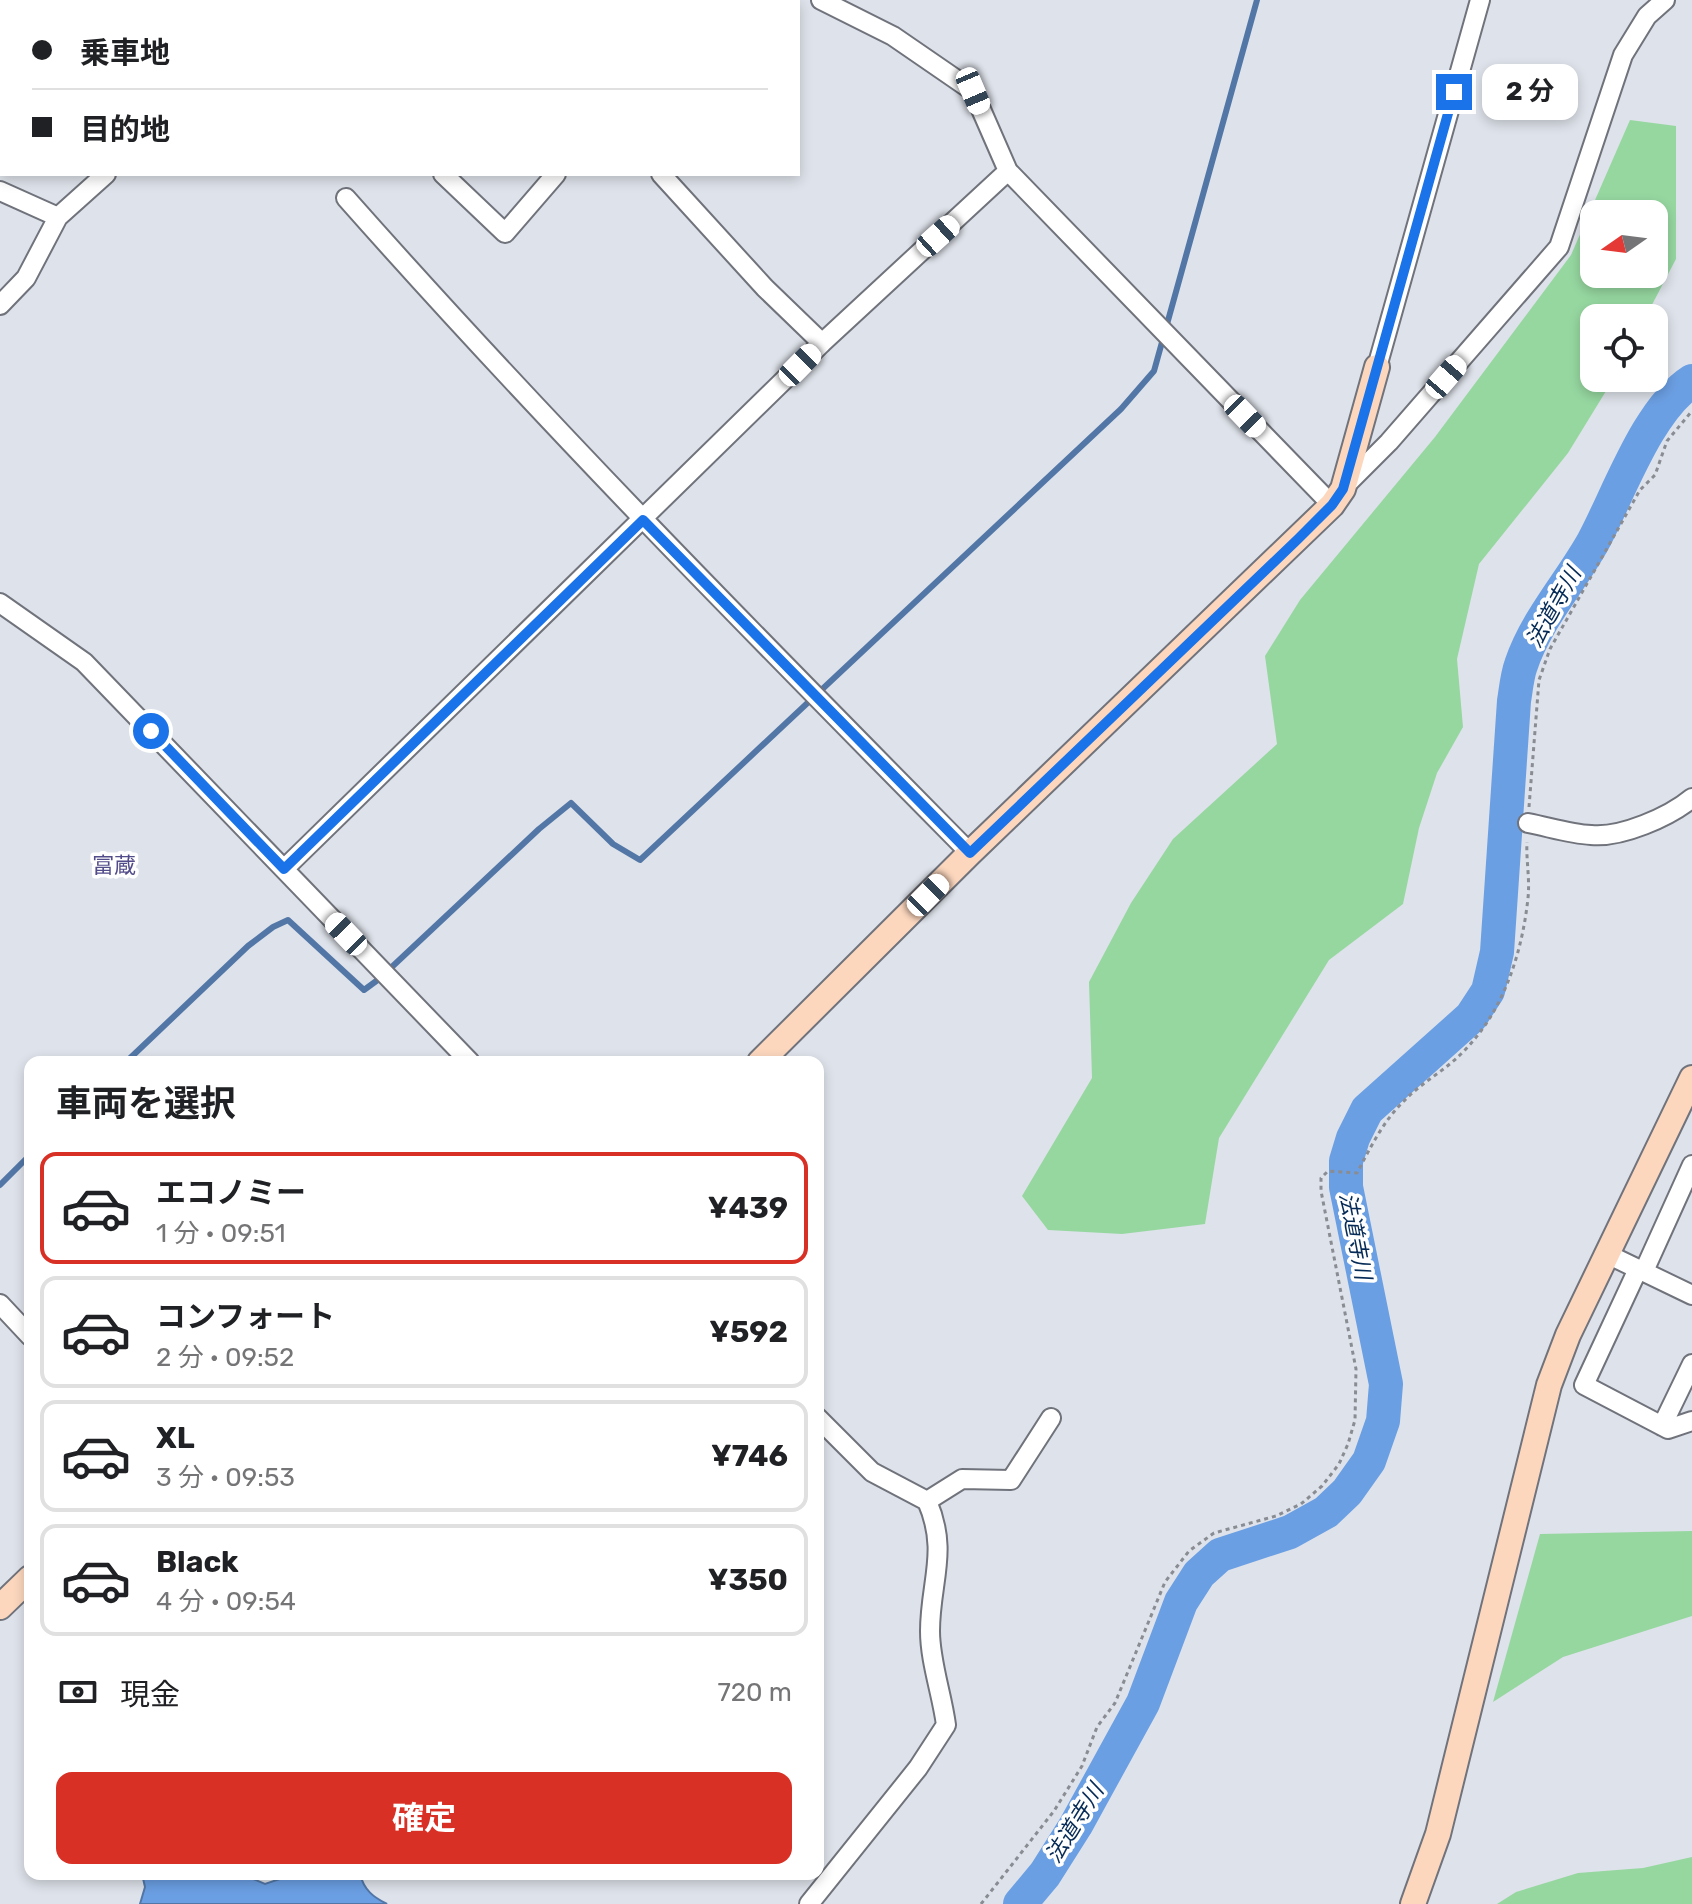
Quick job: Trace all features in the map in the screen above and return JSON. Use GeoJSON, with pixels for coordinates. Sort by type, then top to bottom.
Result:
{"type":"FeatureCollection","features":[{"type":"Feature","properties":{"kind":"street"},"geometry":{"type":"LineString","coordinates":[[821,0],[893,36],[973,91],[1008,171],[1337,497]]}},
{"type":"Feature","properties":{"kind":"street"},"geometry":{"type":"LineString","coordinates":[[1337,497],[1377,367],[1480,0]]}},
{"type":"Feature","properties":{"kind":"street"},"geometry":{"type":"LineString","coordinates":[[766,1056],[1337,497],[1559,247],[1623,55],[1647,16],[1665,0]]}},
{"type":"Feature","properties":{"kind":"street"},"geometry":{"type":"LineString","coordinates":[[284,869],[822,343],[1008,171]]}},
{"type":"Feature","properties":{"kind":"street"},"geometry":{"type":"LineString","coordinates":[[0,305],[26,278],[58,217],[104,176]]}},
{"type":"Feature","properties":{"kind":"street"},"geometry":{"type":"LineString","coordinates":[[445,176],[505,233],[554,176]]}},
{"type":"Feature","properties":{"kind":"street"},"geometry":{"type":"LineString","coordinates":[[663,176],[765,288],[822,343]]}},
{"type":"Feature","properties":{"kind":"street"},"geometry":{"type":"LineString","coordinates":[[0,191],[58,217]]}},
{"type":"Feature","properties":{"kind":"street"},"geometry":{"type":"LineString","coordinates":[[346,198],[435,299],[643,520],[970,853]]}},
{"type":"Feature","properties":{"kind":"street"},"geometry":{"type":"LineString","coordinates":[[0,603],[84,662],[464,1056]]}},
{"type":"Feature","properties":{"kind":"street"},"geometry":{"type":"LineString","coordinates":[[1528,823],[1590,835],[1607,835],[1651,822],[1692,798]]}},
{"type":"Feature","properties":{"kind":"street"},"geometry":{"type":"LineString","coordinates":[[1413,1904],[1438,1834],[1549,1385],[1568,1335],[1691,1082]]}},
{"type":"Feature","properties":{"kind":"street"},"geometry":{"type":"LineString","coordinates":[[1692,1165],[1688,1185],[1641,1270],[1584,1385],[1668,1429],[1692,1421]]}},
{"type":"Feature","properties":{"kind":"street"},"geometry":{"type":"LineString","coordinates":[[1607,1254],[1692,1295]]}},
{"type":"Feature","properties":{"kind":"street"},"geometry":{"type":"LineString","coordinates":[[0,1304],[24,1330]]}},
{"type":"Feature","properties":{"kind":"street"},"geometry":{"type":"LineString","coordinates":[[1662,1426],[1692,1364]]}},
{"type":"Feature","properties":{"kind":"street"},"geometry":{"type":"LineString","coordinates":[[927,1501],[962,1479],[1011,1480],[1051,1418]]}},
{"type":"Feature","properties":{"kind":"street"},"geometry":{"type":"LineString","coordinates":[[809,1904],[918,1768],[946,1725],[930,1632],[939,1551],[937,1523],[927,1501],[872,1472],[824,1424]]}},
{"type":"Feature","properties":{"kind":"street"},"geometry":{"type":"LineString","coordinates":[[0,1607],[24,1584]]}},
{"type":"Feature","properties":{"kind":"path"},"geometry":{"type":"LineString","coordinates":[[981,1904],[1054,1811],[1082,1766],[1097,1727],[1115,1703],[1165,1582],[1189,1551],[1214,1533],[1276,1516],[1301,1504],[1322,1486],[1339,1464],[1355,1420],[1356,1369],[1321,1178],[1328,1171],[1357,1173],[1373,1142],[1403,1101],[1461,1054],[1481,1032],[1509,983],[1529,895],[1528,823],[1539,680],[1550,649],[1640,490],[1655,475],[1667,441],[1692,411]]}},
{"type":"Feature","properties":{"kind":"green space"},"geometry":{"type":"Polygon","coordinates":[[[1630,120],[1676,126],[1676,259],[1668,274],[1668,200],[1595,200],[1630,120]]]}},
{"type":"Feature","properties":{"kind":"green space"},"geometry":{"type":"Polygon","coordinates":[[[1580,234],[1580,288],[1661,288],[1652,304],[1580,304],[1580,392],[1605,392],[1568,453],[1479,564],[1457,659],[1463,727],[1437,773],[1419,828],[1403,904],[1329,960],[1219,1138],[1205,1224],[1122,1234],[1048,1230],[1022,1196],[1092,1078],[1089,982],[1131,903],[1173,839],[1277,744],[1265,656],[1300,600],[1435,437],[1571,255],[1580,234]]]}},
{"type":"Feature","properties":{"kind":"green space"},"geometry":{"type":"Polygon","coordinates":[[[1692,1531],[1692,1616],[1563,1657],[1493,1702],[1540,1534],[1692,1531]]]}},
{"type":"Feature","properties":{"kind":"green space"},"geometry":{"type":"Polygon","coordinates":[[[1692,1857],[1692,1904],[1497,1904],[1516,1892],[1578,1873],[1643,1868],[1692,1857]]]}},
{"type":"Feature","properties":{"kind":"water"},"geometry":{"type":"Polygon","coordinates":[[[143,1880],[256,1880],[265,1884],[277,1880],[362,1880],[377,1899],[387,1904],[140,1904],[145,1887],[143,1880]]]}},
{"type":"Feature","properties":{"kind":"waterway"},"geometry":{"type":"LineString","coordinates":[[132,1056],[248,946],[288,920],[364,990],[571,803],[613,844],[640,860],[1121,409],[1154,371],[1257,0]]}},
{"type":"Feature","properties":{"kind":"waterway","name":"法道寺川"},"geometry":{"type":"LineString","coordinates":[[1020,1904],[1045,1874],[1076,1825],[1143,1703],[1181,1602],[1199,1574],[1220,1555],[1290,1532],[1326,1512],[1347,1492],[1369,1461],[1383,1421],[1386,1384],[1346,1187],[1346,1161],[1367,1110],[1471,1017],[1488,991],[1497,952],[1514,701],[1521,665],[1544,617],[1593,542],[1647,433],[1676,394],[1692,381]]}},
{"type":"Feature","properties":{"kind":"waterway"},"geometry":{"type":"LineString","coordinates":[[0,1185],[24,1161]]}},
{"type":"Feature","properties":{"kind":"district","name":"富蔵"},"geometry":{"type":"Point","coordinates":[114,865]}},
{"type":"Feature","properties":{"kind":"route"},"geometry":{"type":"LineString","coordinates":[[151,731],[284,869],[643,520],[970,853],[1298,539],[1332,505],[1343,489],[1454,92]]}}]}
